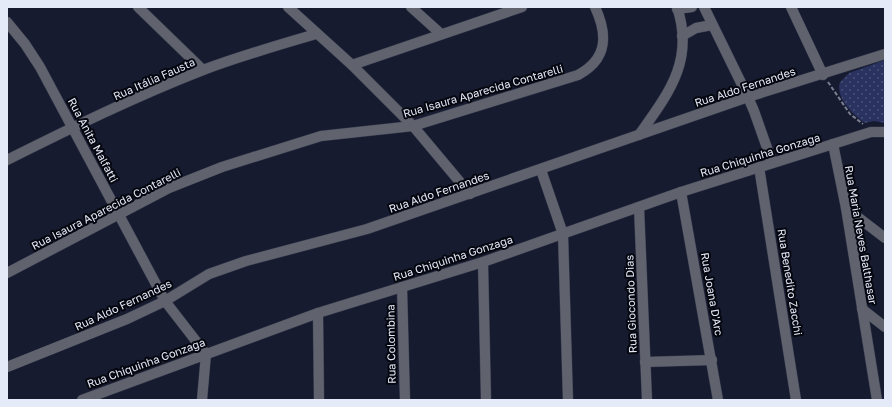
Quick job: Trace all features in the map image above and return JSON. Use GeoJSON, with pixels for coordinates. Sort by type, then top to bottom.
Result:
{"type":"FeatureCollection","features":[{"type":"Feature","properties":{"kind":"street"},"geometry":{"type":"LineString","coordinates":[[138,7],[203,70]]}},
{"type":"Feature","properties":{"kind":"street"},"geometry":{"type":"LineString","coordinates":[[288,7],[316,34],[352,65],[413,126],[470,194]]}},
{"type":"Feature","properties":{"kind":"street"},"geometry":{"type":"LineString","coordinates":[[410,7],[440,34]]}},
{"type":"Feature","properties":{"kind":"street"},"geometry":{"type":"LineString","coordinates":[[352,65],[522,7]]}},
{"type":"Feature","properties":{"kind":"street","name":"Rua Isaura Aparecida Contarelli"},"geometry":{"type":"LineString","coordinates":[[7,273],[169,188],[222,167],[321,136],[413,126],[578,75],[589,69],[601,53],[603,45],[601,22],[594,7]]}},
{"type":"Feature","properties":{"kind":"street"},"geometry":{"type":"LineString","coordinates":[[639,135],[669,92],[678,72],[682,36],[677,8],[692,7]]}},
{"type":"Feature","properties":{"kind":"street"},"geometry":{"type":"LineString","coordinates":[[704,7],[748,97],[772,162]]}},
{"type":"Feature","properties":{"kind":"street"},"geometry":{"type":"LineString","coordinates":[[791,7],[823,75]]}},
{"type":"Feature","properties":{"kind":"street","name":"Rua Anita Malfatti"},"geometry":{"type":"LineString","coordinates":[[7,22],[25,44],[40,66],[165,301],[206,354]]}},
{"type":"Feature","properties":{"kind":"street"},"geometry":{"type":"LineString","coordinates":[[682,36],[696,28],[712,25]]}},
{"type":"Feature","properties":{"kind":"street","name":"Rua Itália Fausta"},"geometry":{"type":"LineString","coordinates":[[7,160],[73,127],[203,70],[316,34]]}},
{"type":"Feature","properties":{"kind":"street","name":"Rua Aldo Fernandes"},"geometry":{"type":"LineString","coordinates":[[7,367],[86,336],[165,301],[209,274],[246,261],[367,229],[541,170],[748,97],[823,75],[885,54]]}},
{"type":"Feature","properties":{"kind":"street","name":"Rua Chiquinha Gonzaga"},"geometry":{"type":"LineString","coordinates":[[82,400],[318,313],[483,262],[681,192],[772,162],[871,132],[885,132]]}},
{"type":"Feature","properties":{"kind":"street","name":"Rua Maria Neves Balthasar"},"geometry":{"type":"LineString","coordinates":[[834,144],[846,208],[877,400]]}},
{"type":"Feature","properties":{"kind":"street","name":"Rua Benedito Zacchi"},"geometry":{"type":"LineString","coordinates":[[759,167],[796,400]]}},
{"type":"Feature","properties":{"kind":"street"},"geometry":{"type":"LineString","coordinates":[[541,170],[563,234],[568,400]]}},
{"type":"Feature","properties":{"kind":"street","name":"Rua Joana D'Arc"},"geometry":{"type":"LineString","coordinates":[[681,192],[718,400]]}},
{"type":"Feature","properties":{"kind":"street","name":"Rua Giocondo Dias"},"geometry":{"type":"LineString","coordinates":[[639,207],[647,400]]}},
{"type":"Feature","properties":{"kind":"street"},"geometry":{"type":"LineString","coordinates":[[846,208],[885,238]]}},
{"type":"Feature","properties":{"kind":"street"},"geometry":{"type":"LineString","coordinates":[[483,262],[486,400]]}},
{"type":"Feature","properties":{"kind":"street","name":"Rua Colombina"},"geometry":{"type":"LineString","coordinates":[[402,287],[405,400]]}},
{"type":"Feature","properties":{"kind":"street"},"geometry":{"type":"LineString","coordinates":[[862,309],[885,327]]}},
{"type":"Feature","properties":{"kind":"street"},"geometry":{"type":"LineString","coordinates":[[318,313],[319,400]]}},
{"type":"Feature","properties":{"kind":"street"},"geometry":{"type":"LineString","coordinates":[[202,400],[206,354]]}},
{"type":"Feature","properties":{"kind":"street"},"geometry":{"type":"LineString","coordinates":[[645,362],[712,360]]}},
{"type":"Feature","properties":{"kind":"path"},"geometry":{"type":"LineString","coordinates":[[823,75],[845,109],[871,132]]}},
{"type":"Feature","properties":{"kind":"shaded area"},"geometry":{"type":"Polygon","coordinates":[[[885,60],[885,123],[874,121],[865,123],[846,105],[840,94],[840,82],[849,73],[885,60]]]}}]}
